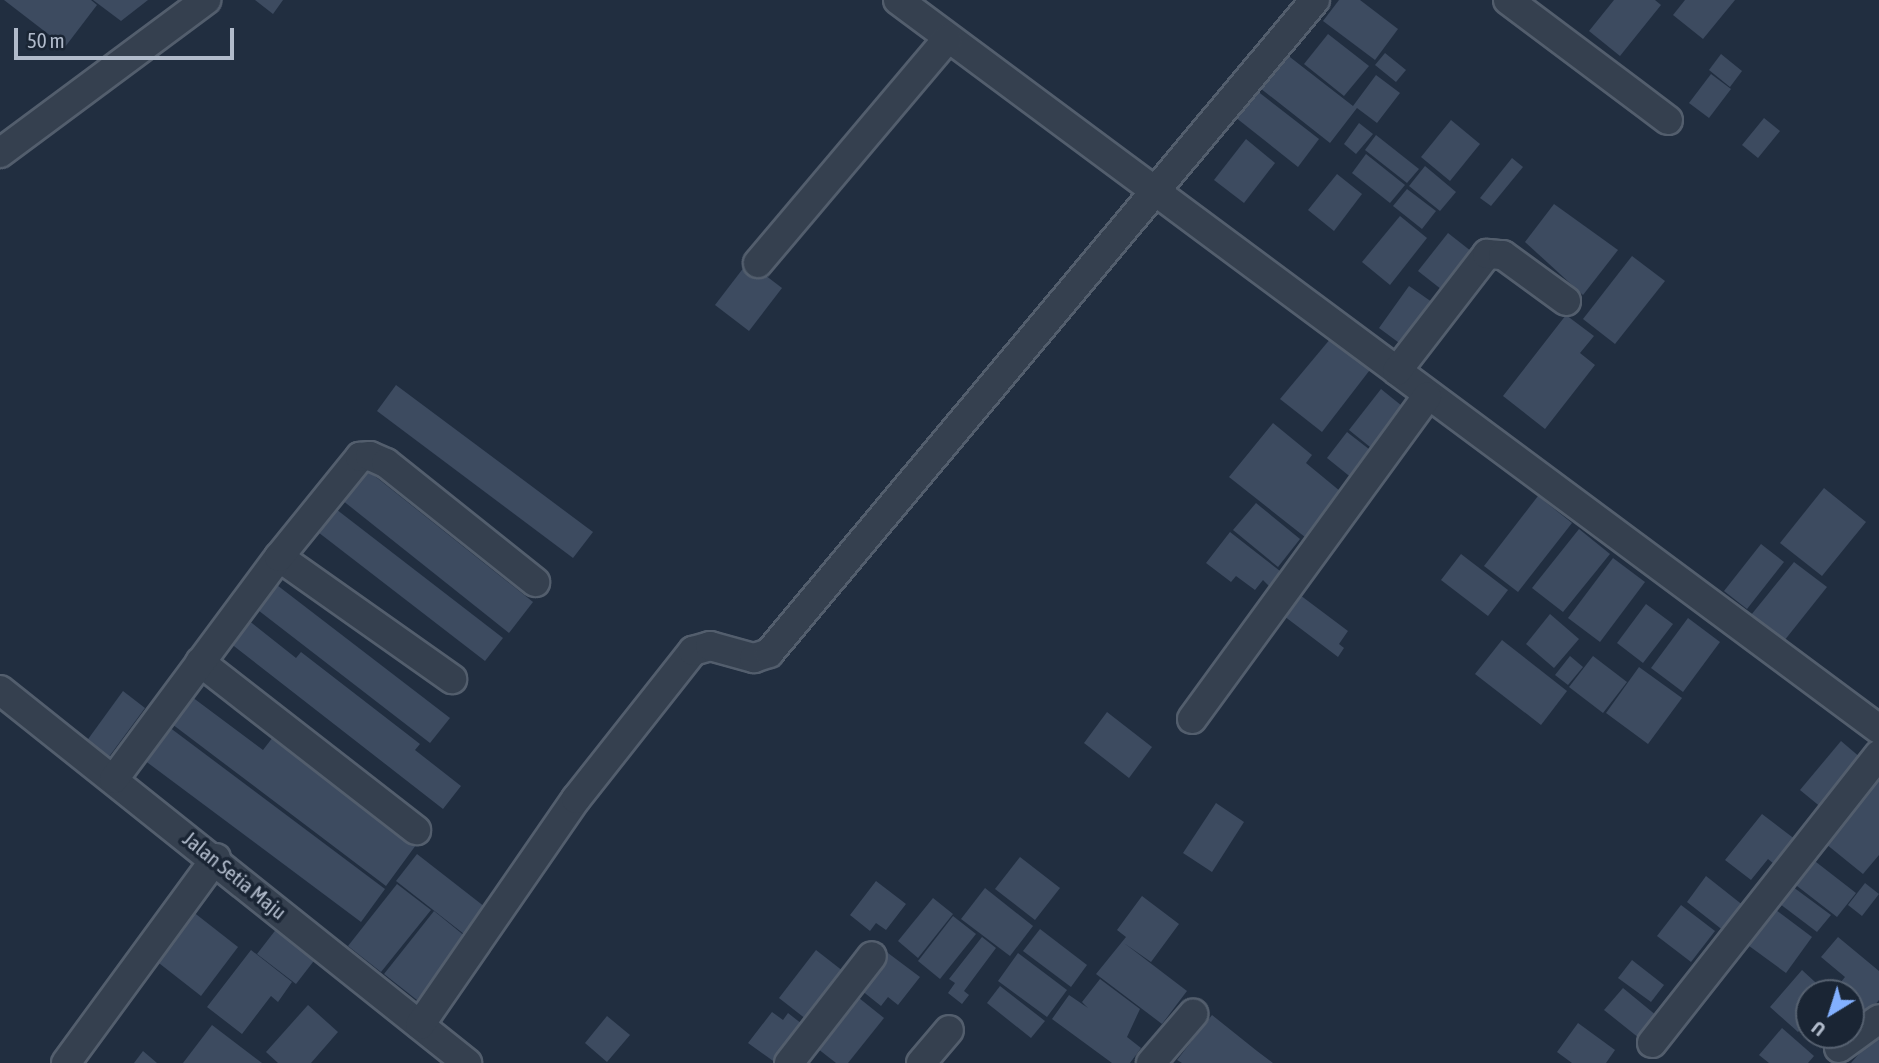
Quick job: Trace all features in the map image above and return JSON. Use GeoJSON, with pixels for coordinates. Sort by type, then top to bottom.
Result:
{"type":"FeatureCollection","features":[{"type":"Feature","properties":{"kind":"street"},"geometry":{"type":"LineString","coordinates":[[0,153],[206,0]]}},
{"type":"Feature","properties":{"kind":"street"},"geometry":{"type":"LineString","coordinates":[[898,0],[1154,188],[1397,371],[1427,397],[1879,729]]}},
{"type":"Feature","properties":{"kind":"street"},"geometry":{"type":"LineString","coordinates":[[420,1026],[576,799],[693,651],[710,646],[754,658],[769,653],[1154,188],[1315,0]]}},
{"type":"Feature","properties":{"kind":"street"},"geometry":{"type":"LineString","coordinates":[[1508,0],[1668,120]]}},
{"type":"Feature","properties":{"kind":"street"},"geometry":{"type":"LineString","coordinates":[[758,263],[947,38]]}},
{"type":"Feature","properties":{"kind":"street"},"geometry":{"type":"LineString","coordinates":[[1397,371],[1491,252],[1503,256],[1566,302]]}},
{"type":"Feature","properties":{"kind":"street"},"geometry":{"type":"LineString","coordinates":[[1192,719],[1427,397]]}},
{"type":"Feature","properties":{"kind":"street"},"geometry":{"type":"LineString","coordinates":[[114,779],[279,556],[352,463],[370,456],[386,463],[535,582]]}},
{"type":"Feature","properties":{"kind":"street"},"geometry":{"type":"LineString","coordinates":[[279,556],[452,679]]}},
{"type":"Feature","properties":{"kind":"street"},"geometry":{"type":"LineString","coordinates":[[200,662],[416,830]]}},
{"type":"Feature","properties":{"kind":"street","name":"Jalan Setia Maju"},"geometry":{"type":"LineString","coordinates":[[0,690],[216,858],[467,1063]]}},
{"type":"Feature","properties":{"kind":"street"},"geometry":{"type":"LineString","coordinates":[[1652,1043],[1879,755]]}},
{"type":"Feature","properties":{"kind":"street"},"geometry":{"type":"LineString","coordinates":[[66,1063],[216,858]]}},
{"type":"Feature","properties":{"kind":"street"},"geometry":{"type":"LineString","coordinates":[[789,1063],[872,956]]}},
{"type":"Feature","properties":{"kind":"street"},"geometry":{"type":"LineString","coordinates":[[1150,1063],[1193,1014]]}},
{"type":"Feature","properties":{"kind":"street"},"geometry":{"type":"LineString","coordinates":[[921,1063],[949,1030]]}},
{"type":"Feature","properties":{"kind":"building"},"geometry":{"type":"Polygon","coordinates":[[[4,0],[91,0],[97,5],[65,47],[4,0]]]}},
{"type":"Feature","properties":{"kind":"building"},"geometry":{"type":"Polygon","coordinates":[[[93,0],[148,0],[121,21],[93,0]]]}},
{"type":"Feature","properties":{"kind":"building"},"geometry":{"type":"Polygon","coordinates":[[[255,0],[283,0],[273,14],[255,0]]]}},
{"type":"Feature","properties":{"kind":"building"},"geometry":{"type":"Polygon","coordinates":[[[1339,0],[1360,0],[1398,29],[1375,60],[1323,21],[1339,0]]]}},
{"type":"Feature","properties":{"kind":"building"},"geometry":{"type":"Polygon","coordinates":[[[1614,0],[1655,0],[1661,5],[1620,56],[1589,31],[1614,0]]]}},
{"type":"Feature","properties":{"kind":"building"},"geometry":{"type":"Polygon","coordinates":[[[1685,0],[1735,0],[1703,39],[1673,15],[1685,0]]]}},
{"type":"Feature","properties":{"kind":"building"},"geometry":{"type":"Polygon","coordinates":[[[1328,34],[1369,66],[1344,96],[1304,64],[1328,34]]]}},
{"type":"Feature","properties":{"kind":"building"},"geometry":{"type":"Polygon","coordinates":[[[1385,53],[1406,70],[1396,82],[1375,65],[1385,53]]]}},
{"type":"Feature","properties":{"kind":"building"},"geometry":{"type":"Polygon","coordinates":[[[1286,54],[1353,106],[1376,75],[1400,93],[1377,123],[1357,108],[1330,143],[1260,88],[1286,54]]]}},
{"type":"Feature","properties":{"kind":"building"},"geometry":{"type":"Polygon","coordinates":[[[1721,54],[1742,71],[1730,87],[1709,70],[1721,54]]]}},
{"type":"Feature","properties":{"kind":"building"},"geometry":{"type":"Polygon","coordinates":[[[1711,74],[1731,89],[1709,118],[1689,103],[1711,74]]]}},
{"type":"Feature","properties":{"kind":"building"},"geometry":{"type":"Polygon","coordinates":[[[1256,90],[1319,139],[1298,167],[1235,117],[1256,90]]]}},
{"type":"Feature","properties":{"kind":"building"},"geometry":{"type":"Polygon","coordinates":[[[1764,118],[1780,131],[1758,158],[1742,145],[1764,118]]]}},
{"type":"Feature","properties":{"kind":"building"},"geometry":{"type":"Polygon","coordinates":[[[1451,120],[1480,144],[1450,181],[1421,157],[1451,120]]]}},
{"type":"Feature","properties":{"kind":"building"},"geometry":{"type":"Polygon","coordinates":[[[1359,123],[1373,134],[1356,154],[1344,144],[1359,123]]]}},
{"type":"Feature","properties":{"kind":"building"},"geometry":{"type":"Polygon","coordinates":[[[1376,135],[1419,169],[1407,183],[1365,150],[1376,135]]]}},
{"type":"Feature","properties":{"kind":"building"},"geometry":{"type":"Polygon","coordinates":[[[1246,139],[1275,163],[1244,203],[1214,180],[1246,139]]]}},
{"type":"Feature","properties":{"kind":"building"},"geometry":{"type":"Polygon","coordinates":[[[1366,154],[1405,185],[1390,203],[1352,173],[1366,154]]]}},
{"type":"Feature","properties":{"kind":"building"},"geometry":{"type":"Polygon","coordinates":[[[1512,158],[1523,167],[1491,206],[1480,198],[1512,158]]]}},
{"type":"Feature","properties":{"kind":"building"},"geometry":{"type":"Polygon","coordinates":[[[1425,166],[1456,192],[1440,211],[1409,186],[1425,166]]]}},
{"type":"Feature","properties":{"kind":"building"},"geometry":{"type":"Polygon","coordinates":[[[1337,174],[1362,194],[1334,231],[1308,210],[1337,174]]]}},
{"type":"Feature","properties":{"kind":"building"},"geometry":{"type":"Polygon","coordinates":[[[1407,189],[1436,211],[1422,229],[1393,206],[1407,189]]]}},
{"type":"Feature","properties":{"kind":"building"},"geometry":{"type":"Polygon","coordinates":[[[1554,204],[1618,250],[1583,295],[1525,242],[1554,204]]]}},
{"type":"Feature","properties":{"kind":"building"},"geometry":{"type":"Polygon","coordinates":[[[1400,216],[1427,238],[1390,285],[1362,262],[1400,216]]]}},
{"type":"Feature","properties":{"kind":"building"},"geometry":{"type":"Polygon","coordinates":[[[1448,233],[1476,255],[1446,293],[1418,271],[1448,233]]]}},
{"type":"Feature","properties":{"kind":"building"},"geometry":{"type":"Polygon","coordinates":[[[1632,256],[1665,281],[1615,344],[1583,319],[1632,256]]]}},
{"type":"Feature","properties":{"kind":"building"},"geometry":{"type":"Polygon","coordinates":[[[748,262],[782,288],[749,331],[715,305],[748,262]]]}},
{"type":"Feature","properties":{"kind":"building"},"geometry":{"type":"Polygon","coordinates":[[[1409,286],[1439,307],[1406,348],[1379,328],[1409,286]]]}},
{"type":"Feature","properties":{"kind":"building"},"geometry":{"type":"Polygon","coordinates":[[[1566,315],[1594,336],[1580,353],[1595,365],[1545,429],[1503,396],[1566,315]]]}},
{"type":"Feature","properties":{"kind":"building"},"geometry":{"type":"Polygon","coordinates":[[[1336,332],[1376,362],[1322,432],[1280,399],[1336,332]]]}},
{"type":"Feature","properties":{"kind":"building"},"geometry":{"type":"Polygon","coordinates":[[[396,385],[593,532],[573,558],[377,411],[396,385]]]}},
{"type":"Feature","properties":{"kind":"building"},"geometry":{"type":"Polygon","coordinates":[[[1381,389],[1407,410],[1375,451],[1349,430],[1381,389]]]}},
{"type":"Feature","properties":{"kind":"building"},"geometry":{"type":"Polygon","coordinates":[[[1273,423],[1312,455],[1306,463],[1346,496],[1310,541],[1229,477],[1273,423]]]}},
{"type":"Feature","properties":{"kind":"building"},"geometry":{"type":"Polygon","coordinates":[[[1347,432],[1374,453],[1353,479],[1327,458],[1347,432]]]}},
{"type":"Feature","properties":{"kind":"building"},"geometry":{"type":"Polygon","coordinates":[[[366,469],[533,602],[509,633],[342,500],[366,469]]]}},
{"type":"Feature","properties":{"kind":"building"},"geometry":{"type":"Polygon","coordinates":[[[1824,488],[1866,522],[1822,576],[1780,543],[1824,488]]]}},
{"type":"Feature","properties":{"kind":"building"},"geometry":{"type":"Polygon","coordinates":[[[1538,496],[1572,523],[1518,592],[1484,566],[1538,496]]]}},
{"type":"Feature","properties":{"kind":"building"},"geometry":{"type":"Polygon","coordinates":[[[1256,503],[1300,539],[1278,567],[1233,530],[1256,503]]]}},
{"type":"Feature","properties":{"kind":"building"},"geometry":{"type":"Polygon","coordinates":[[[332,506],[503,638],[485,661],[314,529],[332,506]]]}},
{"type":"Feature","properties":{"kind":"building"},"geometry":{"type":"Polygon","coordinates":[[[1579,529],[1610,554],[1563,612],[1532,588],[1579,529]]]}},
{"type":"Feature","properties":{"kind":"building"},"geometry":{"type":"Polygon","coordinates":[[[1230,532],[1280,571],[1269,586],[1263,580],[1255,590],[1236,576],[1231,582],[1206,563],[1230,532]]]}},
{"type":"Feature","properties":{"kind":"building"},"geometry":{"type":"Polygon","coordinates":[[[1761,544],[1784,562],[1747,609],[1724,591],[1761,544]]]}},
{"type":"Feature","properties":{"kind":"building"},"geometry":{"type":"Polygon","coordinates":[[[1461,554],[1508,590],[1488,616],[1441,580],[1461,554]]]}},
{"type":"Feature","properties":{"kind":"building"},"geometry":{"type":"Polygon","coordinates":[[[1613,558],[1645,582],[1600,642],[1568,618],[1613,558]]]}},
{"type":"Feature","properties":{"kind":"building"},"geometry":{"type":"Polygon","coordinates":[[[1794,562],[1827,587],[1784,641],[1751,615],[1794,562]]]}},
{"type":"Feature","properties":{"kind":"building"},"geometry":{"type":"Polygon","coordinates":[[[273,582],[450,718],[430,743],[254,607],[273,582]]]}},
{"type":"Feature","properties":{"kind":"building"},"geometry":{"type":"Polygon","coordinates":[[[1300,595],[1348,631],[1339,644],[1344,648],[1338,657],[1284,616],[1300,595]]]}},
{"type":"Feature","properties":{"kind":"building"},"geometry":{"type":"Polygon","coordinates":[[[1646,604],[1673,624],[1643,663],[1617,643],[1646,604]]]}},
{"type":"Feature","properties":{"kind":"building"},"geometry":{"type":"Polygon","coordinates":[[[1550,614],[1579,639],[1554,668],[1526,644],[1550,614]]]}},
{"type":"Feature","properties":{"kind":"building"},"geometry":{"type":"Polygon","coordinates":[[[1688,618],[1720,642],[1683,692],[1651,668],[1688,618]]]}},
{"type":"Feature","properties":{"kind":"building"},"geometry":{"type":"Polygon","coordinates":[[[248,620],[296,658],[301,652],[420,744],[415,750],[461,786],[443,809],[230,643],[248,620]]]}},
{"type":"Feature","properties":{"kind":"building"},"geometry":{"type":"Polygon","coordinates":[[[1502,640],[1567,691],[1541,725],[1475,674],[1502,640]]]}},
{"type":"Feature","properties":{"kind":"building"},"geometry":{"type":"Polygon","coordinates":[[[1570,656],[1583,667],[1568,685],[1555,675],[1570,656]]]}},
{"type":"Feature","properties":{"kind":"building"},"geometry":{"type":"Polygon","coordinates":[[[1593,656],[1627,682],[1603,713],[1569,687],[1593,656]]]}},
{"type":"Feature","properties":{"kind":"building"},"geometry":{"type":"Polygon","coordinates":[[[1639,667],[1682,698],[1648,744],[1606,713],[1639,667]]]}},
{"type":"Feature","properties":{"kind":"building"},"geometry":{"type":"Polygon","coordinates":[[[123,691],[145,708],[108,758],[86,742],[123,691]]]}},
{"type":"Feature","properties":{"kind":"building"},"geometry":{"type":"Polygon","coordinates":[[[188,694],[263,750],[273,737],[416,845],[386,886],[168,721],[188,694]]]}},
{"type":"Feature","properties":{"kind":"building"},"geometry":{"type":"Polygon","coordinates":[[[1107,712],[1152,747],[1129,778],[1084,743],[1107,712]]]}},
{"type":"Feature","properties":{"kind":"building"},"geometry":{"type":"Polygon","coordinates":[[[165,724],[385,889],[361,922],[140,757],[165,724]]]}},
{"type":"Feature","properties":{"kind":"building"},"geometry":{"type":"Polygon","coordinates":[[[1841,741],[1868,764],[1828,813],[1800,790],[1841,741]]]}},
{"type":"Feature","properties":{"kind":"building"},"geometry":{"type":"Polygon","coordinates":[[[1879,780],[1879,855],[1863,874],[1826,844],[1879,780]]]}},
{"type":"Feature","properties":{"kind":"building"},"geometry":{"type":"Polygon","coordinates":[[[1216,803],[1244,822],[1212,872],[1183,853],[1216,803]]]}},
{"type":"Feature","properties":{"kind":"building"},"geometry":{"type":"Polygon","coordinates":[[[1762,814],[1800,843],[1780,869],[1768,859],[1751,880],[1725,860],[1762,814]]]}},
{"type":"Feature","properties":{"kind":"building"},"geometry":{"type":"Polygon","coordinates":[[[417,854],[485,907],[464,934],[396,881],[417,854]]]}},
{"type":"Feature","properties":{"kind":"building"},"geometry":{"type":"Polygon","coordinates":[[[1807,855],[1856,893],[1837,917],[1788,879],[1807,855]]]}},
{"type":"Feature","properties":{"kind":"building"},"geometry":{"type":"Polygon","coordinates":[[[1020,857],[1060,888],[1035,920],[995,889],[1020,857]]]}},
{"type":"Feature","properties":{"kind":"building"},"geometry":{"type":"Polygon","coordinates":[[[1706,876],[1749,910],[1729,935],[1687,902],[1706,876]]]}},
{"type":"Feature","properties":{"kind":"building"},"geometry":{"type":"Polygon","coordinates":[[[876,881],[906,904],[886,930],[876,923],[870,931],[850,915],[876,881]]]}},
{"type":"Feature","properties":{"kind":"building"},"geometry":{"type":"Polygon","coordinates":[[[1865,883],[1879,894],[1862,916],[1848,905],[1865,883]]]}},
{"type":"Feature","properties":{"kind":"building"},"geometry":{"type":"Polygon","coordinates":[[[397,884],[431,910],[381,972],[348,946],[397,884]]]}},
{"type":"Feature","properties":{"kind":"building"},"geometry":{"type":"Polygon","coordinates":[[[1789,884],[1831,915],[1817,932],[1776,901],[1789,884]]]}},
{"type":"Feature","properties":{"kind":"building"},"geometry":{"type":"Polygon","coordinates":[[[985,888],[1033,926],[1010,956],[961,919],[985,888]]]}},
{"type":"Feature","properties":{"kind":"building"},"geometry":{"type":"Polygon","coordinates":[[[1142,896],[1179,924],[1151,962],[1124,943],[1187,991],[1162,1024],[1096,974],[1126,937],[1117,930],[1142,896]]]}},
{"type":"Feature","properties":{"kind":"building"},"geometry":{"type":"Polygon","coordinates":[[[933,898],[953,914],[918,958],[898,941],[933,898]]]}},
{"type":"Feature","properties":{"kind":"building"},"geometry":{"type":"Polygon","coordinates":[[[1681,905],[1715,931],[1691,962],[1657,936],[1681,905]]]}},
{"type":"Feature","properties":{"kind":"building"},"geometry":{"type":"Polygon","coordinates":[[[1772,907],[1812,937],[1786,973],[1745,943],[1772,907]]]}},
{"type":"Feature","properties":{"kind":"building"},"geometry":{"type":"Polygon","coordinates":[[[192,911],[238,947],[201,996],[155,960],[192,911]]]}},
{"type":"Feature","properties":{"kind":"building"},"geometry":{"type":"Polygon","coordinates":[[[434,911],[466,937],[417,1000],[384,974],[434,911]]]}},
{"type":"Feature","properties":{"kind":"building"},"geometry":{"type":"Polygon","coordinates":[[[953,916],[976,934],[940,979],[918,961],[953,916]]]}},
{"type":"Feature","properties":{"kind":"building"},"geometry":{"type":"Polygon","coordinates":[[[281,923],[320,953],[296,984],[257,954],[281,923]]]}},
{"type":"Feature","properties":{"kind":"building"},"geometry":{"type":"Polygon","coordinates":[[[1040,929],[1087,965],[1071,987],[1023,951],[1040,929]]]}},
{"type":"Feature","properties":{"kind":"building"},"geometry":{"type":"Polygon","coordinates":[[[982,937],[996,948],[964,991],[969,995],[962,1004],[948,993],[955,983],[949,979],[982,937]]]}},
{"type":"Feature","properties":{"kind":"building"},"geometry":{"type":"Polygon","coordinates":[[[1838,937],[1879,971],[1879,1000],[1865,1017],[1865,979],[1843,979],[1845,977],[1821,957],[1838,937]]]}},
{"type":"Feature","properties":{"kind":"building"},"geometry":{"type":"Polygon","coordinates":[[[251,950],[292,982],[278,1002],[271,996],[242,1034],[207,1007],[251,950]]]}},
{"type":"Feature","properties":{"kind":"building"},"geometry":{"type":"Polygon","coordinates":[[[816,950],[848,975],[811,1023],[779,998],[816,950]]]}},
{"type":"Feature","properties":{"kind":"building"},"geometry":{"type":"Polygon","coordinates":[[[884,950],[920,977],[898,1005],[888,997],[881,1006],[856,986],[884,950]]]}},
{"type":"Feature","properties":{"kind":"building"},"geometry":{"type":"Polygon","coordinates":[[[1018,953],[1067,990],[1047,1017],[998,981],[1018,953]]]}},
{"type":"Feature","properties":{"kind":"building"},"geometry":{"type":"Polygon","coordinates":[[[1632,960],[1664,985],[1651,1002],[1618,978],[1632,960]]]}},
{"type":"Feature","properties":{"kind":"building"},"geometry":{"type":"Polygon","coordinates":[[[1802,970],[1812,979],[1795,979],[1795,1029],[1770,1007],[1802,970]]]}},
{"type":"Feature","properties":{"kind":"building"},"geometry":{"type":"Polygon","coordinates":[[[1100,979],[1140,1009],[1127,1037],[1141,1048],[1130,1063],[1112,1063],[1052,1019],[1069,995],[1088,1008],[1082,1002],[1100,979]]]}},
{"type":"Feature","properties":{"kind":"building"},"geometry":{"type":"Polygon","coordinates":[[[1000,986],[1045,1021],[1031,1038],[987,1003],[1000,986]]]}},
{"type":"Feature","properties":{"kind":"building"},"geometry":{"type":"Polygon","coordinates":[[[1623,988],[1657,1016],[1639,1038],[1604,1010],[1623,988]]]}},
{"type":"Feature","properties":{"kind":"building"},"geometry":{"type":"Polygon","coordinates":[[[854,994],[884,1018],[848,1063],[836,1063],[813,1045],[854,994]]]}},
{"type":"Feature","properties":{"kind":"building"},"geometry":{"type":"Polygon","coordinates":[[[308,1005],[338,1032],[311,1063],[278,1063],[266,1052],[308,1005]]]}},
{"type":"Feature","properties":{"kind":"building"},"geometry":{"type":"Polygon","coordinates":[[[772,1012],[783,1020],[788,1013],[802,1024],[776,1063],[748,1043],[772,1012]]]}},
{"type":"Feature","properties":{"kind":"building"},"geometry":{"type":"Polygon","coordinates":[[[1212,1015],[1273,1063],[1182,1063],[1177,1060],[1212,1015]]]}},
{"type":"Feature","properties":{"kind":"building"},"geometry":{"type":"Polygon","coordinates":[[[607,1016],[630,1035],[607,1062],[585,1043],[607,1016]]]}},
{"type":"Feature","properties":{"kind":"building"},"geometry":{"type":"Polygon","coordinates":[[[1578,1023],[1615,1050],[1606,1063],[1572,1063],[1557,1052],[1578,1023]]]}},
{"type":"Feature","properties":{"kind":"building"},"geometry":{"type":"Polygon","coordinates":[[[212,1025],[262,1063],[183,1063],[212,1025]]]}},
{"type":"Feature","properties":{"kind":"building"},"geometry":{"type":"Polygon","coordinates":[[[1782,1028],[1795,1039],[1795,1049],[1806,1049],[1814,1056],[1808,1063],[1769,1063],[1759,1055],[1782,1028]]]}},
{"type":"Feature","properties":{"kind":"building"},"geometry":{"type":"Polygon","coordinates":[[[1879,1028],[1879,1063],[1851,1063],[1879,1028]]]}},
{"type":"Feature","properties":{"kind":"building"},"geometry":{"type":"Polygon","coordinates":[[[143,1051],[157,1063],[134,1063],[143,1051]]]}}]}
